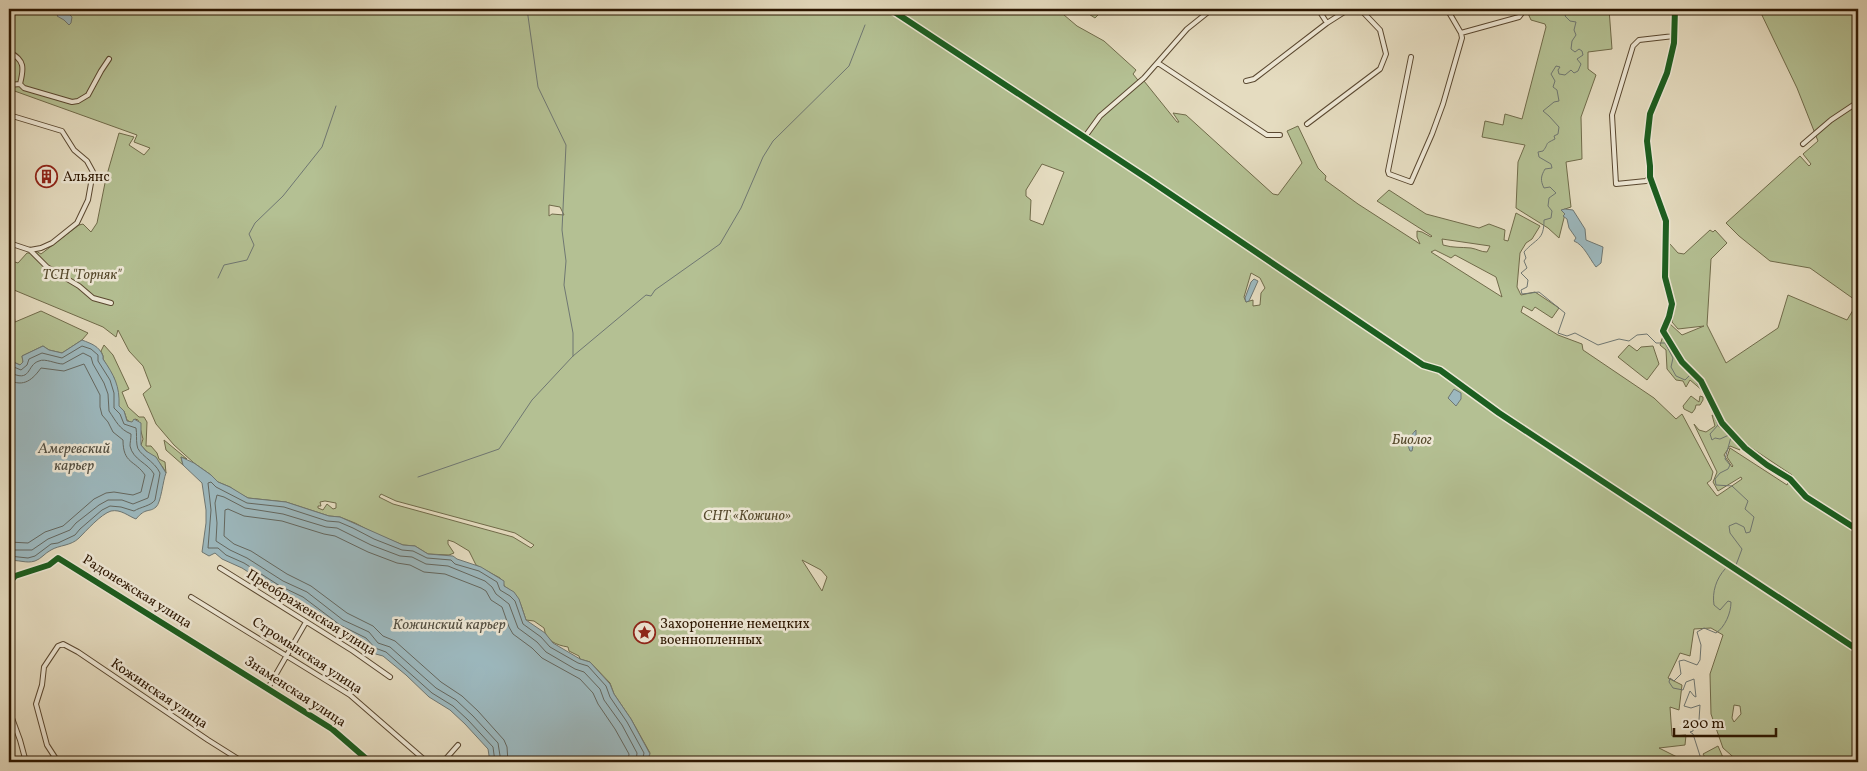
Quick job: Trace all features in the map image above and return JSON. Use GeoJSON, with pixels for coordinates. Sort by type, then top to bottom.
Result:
{"type":"FeatureCollection","features":[{"type":"Feature","properties":{"kind":"street"},"geometry":{"type":"LineString","coordinates":[[890,9],[1156,184],[1423,365],[1440,370],[1532,435],[1858,650]]}},
{"type":"Feature","properties":{"kind":"street"},"geometry":{"type":"LineString","coordinates":[[1084,138],[1100,116],[1144,78],[1187,29],[1212,9]]}},
{"type":"Feature","properties":{"kind":"street"},"geometry":{"type":"LineString","coordinates":[[1318,9],[1327,23]]}},
{"type":"Feature","properties":{"kind":"street"},"geometry":{"type":"LineString","coordinates":[[1246,81],[1254,79],[1327,23],[1349,9]]}},
{"type":"Feature","properties":{"kind":"street"},"geometry":{"type":"LineString","coordinates":[[1307,124],[1380,69],[1386,54],[1380,30],[1360,9]]}},
{"type":"Feature","properties":{"kind":"street"},"geometry":{"type":"LineString","coordinates":[[1411,57],[1388,171],[1389,174],[1411,182],[1443,104],[1462,38],[1447,9]]}},
{"type":"Feature","properties":{"kind":"street"},"geometry":{"type":"LineString","coordinates":[[1461,33],[1519,17],[1525,9]]}},
{"type":"Feature","properties":{"kind":"street"},"geometry":{"type":"LineString","coordinates":[[1675,9],[1674,36],[1667,73],[1650,114],[1647,141],[1650,177],[1666,221],[1665,277],[1672,304],[1663,331],[1677,356],[1701,381],[1722,423],[1745,448],[1767,465],[1790,479],[1806,497],[1858,530]]}},
{"type":"Feature","properties":{"kind":"street"},"geometry":{"type":"LineString","coordinates":[[1650,177],[1646,182],[1616,184],[1612,115],[1634,46],[1639,40],[1674,36]]}},
{"type":"Feature","properties":{"kind":"street"},"geometry":{"type":"LineString","coordinates":[[9,52],[18,56],[21,62],[23,70],[20,84]]}},
{"type":"Feature","properties":{"kind":"street"},"geometry":{"type":"LineString","coordinates":[[9,85],[20,84],[24,88],[72,102],[78,101],[88,95],[109,59]]}},
{"type":"Feature","properties":{"kind":"street"},"geometry":{"type":"LineString","coordinates":[[1158,63],[1266,135],[1280,135]]}},
{"type":"Feature","properties":{"kind":"street"},"geometry":{"type":"LineString","coordinates":[[1803,144],[1831,120],[1858,102]]}},
{"type":"Feature","properties":{"kind":"street"},"geometry":{"type":"LineString","coordinates":[[9,115],[62,131],[74,150],[87,161],[93,172],[88,200],[76,223],[52,243],[30,250]]}},
{"type":"Feature","properties":{"kind":"street"},"geometry":{"type":"LineString","coordinates":[[12,244],[30,250],[47,267],[79,286],[93,298],[111,303]]}},
{"type":"Feature","properties":{"kind":"street","name":"Радонежская улица"},"geometry":{"type":"LineString","coordinates":[[9,584],[15,576],[49,566],[58,558],[203,648]]}},
{"type":"Feature","properties":{"kind":"street","name":"Преображенская улица"},"geometry":{"type":"LineString","coordinates":[[220,568],[353,650],[390,676]]}},
{"type":"Feature","properties":{"kind":"street","name":"Стромынская улица"},"geometry":{"type":"LineString","coordinates":[[192,597],[350,696],[428,762]]}},
{"type":"Feature","properties":{"kind":"street"},"geometry":{"type":"LineString","coordinates":[[268,688],[306,622]]}},
{"type":"Feature","properties":{"kind":"street","name":"Кожинская улица"},"geometry":{"type":"LineString","coordinates":[[58,762],[47,745],[36,704],[42,685],[44,667],[58,646],[63,644],[78,652],[243,762]]}},
{"type":"Feature","properties":{"kind":"street","name":"Знаменская улица"},"geometry":{"type":"LineString","coordinates":[[203,648],[332,729],[370,762]]}},
{"type":"Feature","properties":{"kind":"street"},"geometry":{"type":"LineString","coordinates":[[9,710],[26,762]]}},
{"type":"Feature","properties":{"kind":"street"},"geometry":{"type":"LineString","coordinates":[[442,762],[458,745]]}},
{"type":"Feature","properties":{"kind":"green space"},"geometry":{"type":"Polygon","coordinates":[[[9,9],[1057,9],[1077,26],[1104,41],[1136,70],[1133,74],[1141,84],[1144,81],[1177,122],[1179,122],[1173,113],[1186,115],[1273,194],[1278,195],[1302,163],[1287,131],[1298,126],[1318,168],[1326,176],[1325,180],[1420,244],[1417,231],[1432,236],[1377,201],[1389,190],[1426,214],[1479,228],[1489,224],[1505,230],[1504,240],[1508,241],[1516,213],[1540,226],[1520,253],[1517,287],[1521,295],[1535,292],[1559,308],[1552,318],[1535,307],[1532,311],[1523,306],[1521,312],[1558,335],[1582,344],[1583,350],[1654,398],[1676,419],[1682,414],[1713,472],[1711,480],[1707,483],[1717,496],[1742,479],[1741,477],[1718,491],[1713,482],[1717,472],[1694,424],[1699,430],[1706,432],[1715,426],[1712,415],[1718,418],[1719,427],[1722,426],[1740,445],[1740,450],[1730,446],[1724,455],[1732,467],[1727,457],[1730,448],[1787,485],[1792,475],[1747,445],[1745,446],[1722,420],[1703,381],[1679,357],[1675,346],[1665,331],[1669,323],[1682,335],[1704,326],[1678,329],[1672,322],[1674,311],[1673,294],[1668,278],[1668,245],[1670,244],[1678,253],[1684,254],[1710,230],[1713,232],[1715,230],[1727,243],[1711,259],[1707,325],[1726,363],[1778,328],[1788,295],[1847,320],[1858,302],[1858,762],[1739,762],[1723,748],[1711,714],[1710,674],[1723,635],[1711,628],[1694,629],[1690,656],[1680,653],[1668,678],[1682,685],[1679,710],[1670,707],[1672,736],[1686,735],[1685,745],[1659,748],[1677,757],[1678,762],[646,762],[650,753],[614,694],[610,683],[590,662],[580,659],[579,656],[569,651],[568,647],[552,642],[544,628],[534,621],[526,620],[521,604],[504,586],[503,581],[476,565],[469,551],[448,540],[448,544],[454,553],[449,555],[428,554],[415,546],[403,545],[340,517],[329,516],[286,502],[248,498],[218,482],[174,445],[156,424],[143,394],[151,387],[143,366],[129,351],[118,330],[116,337],[103,327],[14,290],[9,284],[9,260],[18,263],[27,253],[36,251],[41,254],[79,225],[83,224],[91,232],[97,223],[106,178],[119,133],[134,137],[129,145],[144,155],[150,148],[134,142],[137,135],[9,89],[9,9]],[[1042,164],[1026,190],[1026,196],[1031,200],[1030,220],[1043,225],[1064,172],[1042,164]],[[549,205],[549,216],[552,214],[564,215],[560,207],[549,205]],[[1442,239],[1443,245],[1471,248],[1487,252],[1490,246],[1442,239]],[[1435,250],[1431,252],[1502,297],[1496,277],[1455,255],[1451,258],[1435,250]],[[1251,273],[1244,297],[1246,302],[1253,300],[1253,306],[1260,305],[1261,293],[1265,288],[1260,278],[1251,273]],[[381,494],[379,497],[393,504],[513,537],[531,548],[534,545],[515,533],[396,501],[381,494]],[[320,502],[321,506],[318,506],[318,508],[323,510],[327,504],[333,509],[336,508],[336,503],[320,502]],[[802,560],[822,591],[827,577],[821,570],[802,560]],[[1734,705],[1732,718],[1734,722],[1741,714],[1740,706],[1734,705]]]}},
{"type":"Feature","properties":{"kind":"green space"},"geometry":{"type":"Polygon","coordinates":[[[1081,9],[1104,9],[1095,18],[1081,9]]]}},
{"type":"Feature","properties":{"kind":"green space"},"geometry":{"type":"Polygon","coordinates":[[[1526,9],[1609,9],[1612,49],[1588,52],[1588,69],[1596,75],[1581,117],[1582,159],[1566,162],[1571,207],[1562,210],[1565,214],[1559,238],[1548,228],[1516,208],[1518,162],[1525,145],[1482,137],[1485,121],[1503,125],[1505,114],[1522,119],[1546,27],[1545,24],[1531,20],[1526,9]]]}},
{"type":"Feature","properties":{"kind":"green space"},"geometry":{"type":"Polygon","coordinates":[[[1759,9],[1858,9],[1858,302],[1810,268],[1770,261],[1726,223],[1800,156],[1809,166],[1811,164],[1803,154],[1818,141],[1797,88],[1759,9]]]}},
{"type":"Feature","properties":{"kind":"green space"},"geometry":{"type":"Polygon","coordinates":[[[9,301],[13,308],[15,322],[41,311],[88,333],[82,340],[62,353],[49,350],[43,346],[22,356],[23,362],[20,365],[9,360],[9,301]]]}},
{"type":"Feature","properties":{"kind":"green space"},"geometry":{"type":"Polygon","coordinates":[[[1663,336],[1678,360],[1701,383],[1703,391],[1690,380],[1686,387],[1683,381],[1676,380],[1667,369],[1666,350],[1660,345],[1663,336]]]}},
{"type":"Feature","properties":{"kind":"green space"},"geometry":{"type":"Polygon","coordinates":[[[104,345],[113,355],[129,389],[122,392],[128,407],[139,417],[144,417],[147,422],[146,446],[151,446],[159,459],[165,462],[166,473],[160,464],[141,445],[143,439],[138,420],[135,419],[132,423],[127,420],[124,411],[118,406],[114,378],[103,359],[101,351],[104,345]]]}},
{"type":"Feature","properties":{"kind":"green space"},"geometry":{"type":"Polygon","coordinates":[[[1629,345],[1637,351],[1641,347],[1653,346],[1659,364],[1647,380],[1618,357],[1629,345]]]}},
{"type":"Feature","properties":{"kind":"green space"},"geometry":{"type":"Polygon","coordinates":[[[1691,396],[1699,402],[1700,396],[1703,397],[1700,405],[1696,405],[1692,413],[1684,409],[1683,406],[1691,396]]]}},
{"type":"Feature","properties":{"kind":"green space"},"geometry":{"type":"Polygon","coordinates":[[[164,440],[187,459],[181,457],[183,465],[166,450],[164,440]]]}},
{"type":"Feature","properties":{"kind":"green space"},"geometry":{"type":"Polygon","coordinates":[[[1718,746],[1725,762],[1708,762],[1703,754],[1718,746]]]}},
{"type":"Feature","properties":{"kind":"water"},"geometry":{"type":"Polygon","coordinates":[[[67,9],[66,11],[72,17],[69,25],[57,16],[62,10],[67,9]]]}},
{"type":"Feature","properties":{"kind":"water"},"geometry":{"type":"Polygon","coordinates":[[[1561,210],[1573,210],[1585,229],[1586,240],[1603,247],[1601,263],[1596,267],[1584,249],[1574,241],[1576,238],[1569,228],[1567,219],[1563,216],[1565,214],[1561,210]]]}},
{"type":"Feature","properties":{"kind":"water"},"geometry":{"type":"Polygon","coordinates":[[[1254,279],[1258,281],[1249,301],[1246,302],[1245,298],[1254,279]]]}},
{"type":"Feature","properties":{"kind":"water","name":"Амеревский карьер"},"geometry":{"type":"Polygon","coordinates":[[[82,340],[95,346],[103,356],[116,381],[119,406],[124,411],[127,421],[132,422],[134,419],[141,423],[141,445],[146,451],[156,457],[166,473],[158,505],[142,513],[136,519],[118,511],[111,511],[98,519],[76,541],[54,548],[35,561],[9,561],[9,360],[20,365],[23,362],[22,356],[43,346],[49,350],[62,353],[82,340]]]}},
{"type":"Feature","properties":{"kind":"water"},"geometry":{"type":"Polygon","coordinates":[[[1454,389],[1461,393],[1461,399],[1456,406],[1448,398],[1454,389]]]}},
{"type":"Feature","properties":{"kind":"water"},"geometry":{"type":"Polygon","coordinates":[[[1416,430],[1416,443],[1412,451],[1410,451],[1409,440],[1416,430]]]}},
{"type":"Feature","properties":{"kind":"water","name":"Кожинский карьер"},"geometry":{"type":"Polygon","coordinates":[[[181,457],[194,463],[218,482],[248,498],[286,502],[329,516],[340,517],[403,545],[415,546],[428,554],[453,556],[481,567],[504,581],[504,586],[514,592],[519,599],[526,620],[545,633],[553,643],[580,659],[590,662],[610,684],[650,754],[646,762],[490,762],[488,749],[465,724],[450,710],[429,697],[383,656],[372,653],[364,642],[337,629],[301,602],[278,591],[242,568],[222,559],[215,553],[209,556],[202,552],[206,510],[202,483],[183,465],[181,457]]]}},
{"type":"Feature","properties":{"kind":"waterway"},"geometry":{"type":"LineString","coordinates":[[527,9],[538,87],[566,145],[562,230],[566,261],[564,285],[573,333],[573,356]]}},
{"type":"Feature","properties":{"kind":"waterway"},"geometry":{"type":"LineString","coordinates":[[1568,9],[1565,16],[1570,21],[1576,22],[1574,30],[1576,35],[1572,41],[1571,49],[1575,52],[1579,49],[1583,55],[1577,59],[1581,64],[1578,71],[1574,73],[1571,70],[1565,75],[1559,74],[1558,70],[1560,67],[1556,66],[1551,74],[1555,81],[1553,87],[1557,90],[1559,101],[1554,102],[1543,111],[1559,127],[1558,134],[1554,136],[1555,139],[1548,143],[1543,151],[1538,152],[1539,157],[1551,164],[1552,168],[1545,169],[1544,171],[1542,178],[1544,188],[1550,187],[1556,193],[1549,198],[1548,206],[1552,211],[1551,218],[1544,220],[1541,236],[1524,252],[1526,258],[1524,261],[1527,268],[1521,273],[1528,280],[1527,287],[1521,290],[1522,294],[1539,292],[1565,313],[1558,333],[1567,336],[1575,333],[1598,345],[1619,339],[1629,341],[1637,335],[1647,334],[1656,343],[1665,343],[1673,358],[1671,367],[1676,376],[1685,380],[1690,375],[1695,380],[1706,398],[1718,425],[1710,434],[1712,440],[1729,435],[1731,437],[1725,459],[1730,465],[1728,469],[1720,473],[1715,479],[1716,485],[1732,486],[1748,501],[1745,509],[1754,517],[1750,532],[1746,533],[1744,527],[1736,523],[1729,526],[1730,533],[1742,549],[1736,565]]}},
{"type":"Feature","properties":{"kind":"waterway"},"geometry":{"type":"LineString","coordinates":[[418,477],[499,449],[532,400],[573,356],[646,295],[651,296],[655,290],[720,244],[741,208],[763,157],[773,141],[849,66],[865,25]]}},
{"type":"Feature","properties":{"kind":"waterway"},"geometry":{"type":"LineString","coordinates":[[218,278],[224,265],[247,260],[254,245],[249,234],[255,223],[283,196],[322,147],[336,106]]}},
{"type":"Feature","properties":{"kind":"waterway"},"geometry":{"type":"LineString","coordinates":[[1702,762],[1693,734],[1690,732],[1693,731],[1694,722],[1699,720],[1700,705],[1691,708],[1684,706],[1690,691],[1696,697],[1694,679],[1686,682],[1683,690],[1673,688],[1669,682],[1670,678],[1674,681],[1681,674],[1679,661],[1684,660],[1697,665],[1700,660],[1701,645],[1697,632],[1704,628],[1716,633],[1727,619],[1731,602],[1728,601],[1720,610],[1714,605],[1714,591],[1717,581],[1725,569]]}},
{"type":"Feature","properties":{"kind":"cycle path"},"geometry":{"type":"LineString","coordinates":[[890,9],[1148,179],[1423,365],[1440,370],[1499,413],[1858,650]]}},
{"type":"Feature","properties":{"kind":"cycle path"},"geometry":{"type":"LineString","coordinates":[[1675,9],[1674,43],[1667,73],[1650,114],[1647,141],[1650,177],[1666,221],[1665,277],[1672,304],[1663,331],[1682,362],[1701,381],[1722,423],[1745,448],[1767,465],[1790,479],[1806,497],[1858,530]]}},
{"type":"Feature","properties":{"kind":"cycle path"},"geometry":{"type":"LineString","coordinates":[[9,583],[15,576],[49,565],[58,558],[332,729],[370,762]]}},
{"type":"Feature","properties":{"kind":"place","name":"Альянс"},"geometry":{"type":"Point","coordinates":[47,177]}},
{"type":"Feature","properties":{"kind":"place","name":"Захоронение немецких военнопленных"},"geometry":{"type":"Point","coordinates":[644,632]}},
{"type":"Feature","properties":{"kind":"park label","name":"ТСН \"Горняк\""},"geometry":{"type":"Point","coordinates":[82,275]}},
{"type":"Feature","properties":{"kind":"park label","name":"Биолог"},"geometry":{"type":"Point","coordinates":[1412,440]}},
{"type":"Feature","properties":{"kind":"park label","name":"СНТ «Кожино»"},"geometry":{"type":"Point","coordinates":[747,516]}}]}
